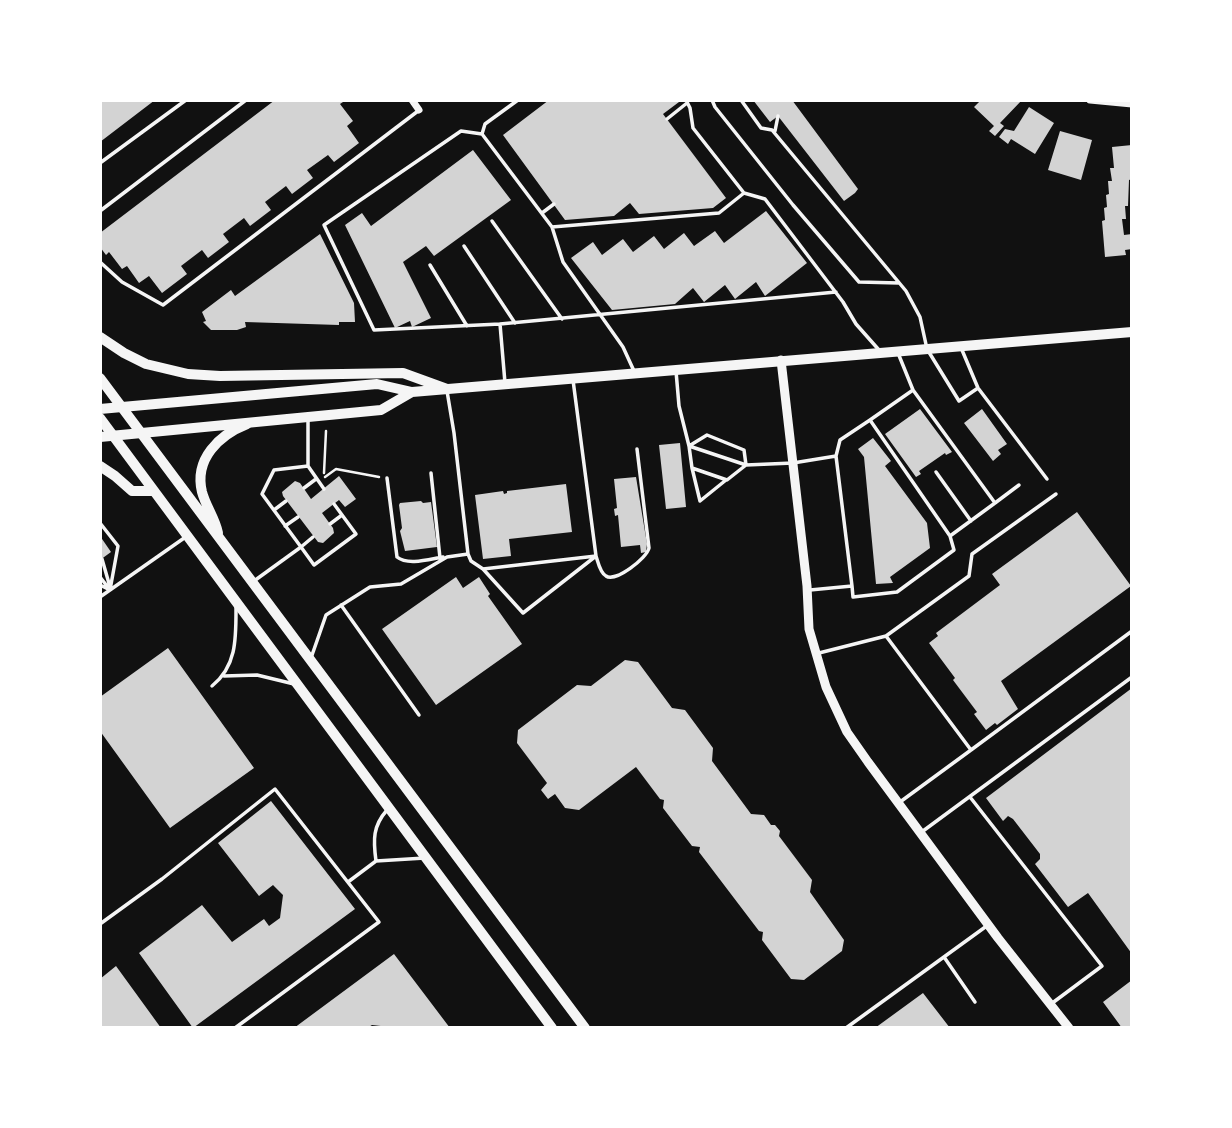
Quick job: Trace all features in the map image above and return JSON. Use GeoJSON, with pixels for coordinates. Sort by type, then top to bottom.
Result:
{"type":"FeatureCollection","features":[{"type":"Feature","properties":{"kind":"main road"},"geometry":{"type":"LineString","coordinates":[[100,410],[377,384],[412,392],[1132,332]]}},
{"type":"Feature","properties":{"kind":"main road"},"geometry":{"type":"LineString","coordinates":[[100,337],[146,364],[188,374],[220,376],[403,373],[447,389]]}},
{"type":"Feature","properties":{"kind":"main road"},"geometry":{"type":"LineString","coordinates":[[100,377],[585,1028]]}},
{"type":"Feature","properties":{"kind":"main road"},"geometry":{"type":"LineString","coordinates":[[100,437],[381,410],[412,392]]}},
{"type":"Feature","properties":{"kind":"main road"},"geometry":{"type":"LineString","coordinates":[[100,418],[552,1028]]}},
{"type":"Feature","properties":{"kind":"main road"},"geometry":{"type":"LineString","coordinates":[[218,536],[215,520],[201,489],[202,464],[218,441],[247,424]]}},
{"type":"Feature","properties":{"kind":"main road"},"geometry":{"type":"LineString","coordinates":[[100,466],[132,491],[153,491]]}},
{"type":"Feature","properties":{"kind":"street"},"geometry":{"type":"LineString","coordinates":[[412,100],[419,110]]}},
{"type":"Feature","properties":{"kind":"street"},"geometry":{"type":"LineString","coordinates":[[1090,100],[1132,104]]}},
{"type":"Feature","properties":{"kind":"street"},"geometry":{"type":"LineString","coordinates":[[781,360],[809,629],[826,687],[847,732],[1069,1028]]}},
{"type":"Feature","properties":{"kind":"lane"},"geometry":{"type":"LineString","coordinates":[[100,163],[186,100]]}},
{"type":"Feature","properties":{"kind":"lane"},"geometry":{"type":"LineString","coordinates":[[100,211],[246,100]]}},
{"type":"Feature","properties":{"kind":"lane"},"geometry":{"type":"LineString","coordinates":[[482,134],[485,124],[518,100]]}},
{"type":"Feature","properties":{"kind":"lane"},"geometry":{"type":"LineString","coordinates":[[712,100],[793,205],[859,282],[899,283]]}},
{"type":"Feature","properties":{"kind":"lane"},"geometry":{"type":"LineString","coordinates":[[741,100],[761,128],[775,132],[899,283],[920,317],[927,349],[959,401],[978,388]]}},
{"type":"Feature","properties":{"kind":"lane"},"geometry":{"type":"LineString","coordinates":[[667,119],[687,101],[693,128],[744,193],[765,199],[836,292],[856,324],[881,352]]}},
{"type":"Feature","properties":{"kind":"lane"},"geometry":{"type":"LineString","coordinates":[[100,262],[122,282],[163,304],[419,110]]}},
{"type":"Feature","properties":{"kind":"lane"},"geometry":{"type":"LineString","coordinates":[[775,132],[778,116]]}},
{"type":"Feature","properties":{"kind":"lane"},"geometry":{"type":"LineString","coordinates":[[635,372],[623,347],[600,316],[563,262],[552,227],[482,134],[461,131],[324,225],[374,330],[515,323],[600,316],[836,292]]}},
{"type":"Feature","properties":{"kind":"lane"},"geometry":{"type":"LineString","coordinates":[[552,227],[719,213],[744,193]]}},
{"type":"Feature","properties":{"kind":"lane"},"geometry":{"type":"LineString","coordinates":[[542,213],[554,204]]}},
{"type":"Feature","properties":{"kind":"lane"},"geometry":{"type":"LineString","coordinates":[[492,221],[562,319]]}},
{"type":"Feature","properties":{"kind":"lane"},"geometry":{"type":"LineString","coordinates":[[464,246],[515,323]]}},
{"type":"Feature","properties":{"kind":"lane"},"geometry":{"type":"LineString","coordinates":[[430,265],[467,326]]}},
{"type":"Feature","properties":{"kind":"lane"},"geometry":{"type":"LineString","coordinates":[[500,324],[505,383]]}},
{"type":"Feature","properties":{"kind":"lane"},"geometry":{"type":"LineString","coordinates":[[960,345],[978,388],[1046,479]]}},
{"type":"Feature","properties":{"kind":"lane"},"geometry":{"type":"LineString","coordinates":[[898,351],[913,390],[995,503]]}},
{"type":"Feature","properties":{"kind":"lane"},"geometry":{"type":"LineString","coordinates":[[676,369],[679,406],[700,501],[746,465]]}},
{"type":"Feature","properties":{"kind":"lane"},"geometry":{"type":"LineString","coordinates":[[572,378],[596,556],[600,569],[610,578],[618,576],[649,553],[637,449]]}},
{"type":"Feature","properties":{"kind":"lane"},"geometry":{"type":"LineString","coordinates":[[447,389],[471,561],[483,569],[523,613],[596,556]]}},
{"type":"Feature","properties":{"kind":"lane"},"geometry":{"type":"LineString","coordinates":[[870,421],[950,536],[954,550],[897,592],[853,597],[836,456],[840,440],[913,390]]}},
{"type":"Feature","properties":{"kind":"lane"},"geometry":{"type":"LineString","coordinates":[[308,417],[308,466],[324,489]]}},
{"type":"Feature","properties":{"kind":"lane"},"geometry":{"type":"LineString","coordinates":[[689,446],[707,435],[744,450],[746,465]]}},
{"type":"Feature","properties":{"kind":"lane"},"geometry":{"type":"LineString","coordinates":[[689,446],[746,465],[793,463],[836,456]]}},
{"type":"Feature","properties":{"kind":"lane"},"geometry":{"type":"LineString","coordinates":[[308,466],[274,470],[262,494],[314,565],[356,534],[334,504]]}},
{"type":"Feature","properties":{"kind":"lane"},"geometry":{"type":"LineString","coordinates":[[692,468],[727,480]]}},
{"type":"Feature","properties":{"kind":"lane"},"geometry":{"type":"LineString","coordinates":[[936,472],[971,521]]}},
{"type":"Feature","properties":{"kind":"lane"},"geometry":{"type":"LineString","coordinates":[[431,473],[440,558]]}},
{"type":"Feature","properties":{"kind":"lane"},"geometry":{"type":"LineString","coordinates":[[387,478],[397,557],[400,561],[468,554]]}},
{"type":"Feature","properties":{"kind":"lane"},"geometry":{"type":"LineString","coordinates":[[304,488],[316,479]]}},
{"type":"Feature","properties":{"kind":"lane"},"geometry":{"type":"LineString","coordinates":[[950,536],[1019,485]]}},
{"type":"Feature","properties":{"kind":"lane"},"geometry":{"type":"LineString","coordinates":[[816,654],[886,636],[969,576],[972,554],[1056,494]]}},
{"type":"Feature","properties":{"kind":"lane"},"geometry":{"type":"LineString","coordinates":[[274,510],[286,501]]}},
{"type":"Feature","properties":{"kind":"lane"},"geometry":{"type":"LineString","coordinates":[[330,524],[342,515]]}},
{"type":"Feature","properties":{"kind":"lane"},"geometry":{"type":"LineString","coordinates":[[285,526],[298,517]]}},
{"type":"Feature","properties":{"kind":"lane"},"geometry":{"type":"LineString","coordinates":[[100,523],[118,546],[110,590]]}},
{"type":"Feature","properties":{"kind":"lane"},"geometry":{"type":"LineString","coordinates":[[100,597],[187,537]]}},
{"type":"Feature","properties":{"kind":"lane"},"geometry":{"type":"LineString","coordinates":[[253,583],[313,537]]}},
{"type":"Feature","properties":{"kind":"lane"},"geometry":{"type":"LineString","coordinates":[[483,569],[596,556]]}},
{"type":"Feature","properties":{"kind":"lane"},"geometry":{"type":"LineString","coordinates":[[310,660],[326,615],[370,587],[401,584],[447,557]]}},
{"type":"Feature","properties":{"kind":"lane"},"geometry":{"type":"LineString","coordinates":[[102,559],[110,590]]}},
{"type":"Feature","properties":{"kind":"lane"},"geometry":{"type":"LineString","coordinates":[[100,577],[110,590]]}},
{"type":"Feature","properties":{"kind":"lane"},"geometry":{"type":"LineString","coordinates":[[100,585],[110,590]]}},
{"type":"Feature","properties":{"kind":"lane"},"geometry":{"type":"LineString","coordinates":[[807,590],[852,586]]}},
{"type":"Feature","properties":{"kind":"lane"},"geometry":{"type":"LineString","coordinates":[[212,686],[224,676],[234,647],[236,602]]}},
{"type":"Feature","properties":{"kind":"lane"},"geometry":{"type":"LineString","coordinates":[[341,605],[419,715]]}},
{"type":"Feature","properties":{"kind":"lane"},"geometry":{"type":"LineString","coordinates":[[899,803],[1132,631]]}},
{"type":"Feature","properties":{"kind":"lane"},"geometry":{"type":"LineString","coordinates":[[886,636],[971,750]]}},
{"type":"Feature","properties":{"kind":"lane"},"geometry":{"type":"LineString","coordinates":[[224,676],[257,675],[297,685]]}},
{"type":"Feature","properties":{"kind":"lane"},"geometry":{"type":"LineString","coordinates":[[921,833],[1132,677]]}},
{"type":"Feature","properties":{"kind":"lane"},"geometry":{"type":"LineString","coordinates":[[100,924],[162,879],[275,789],[379,922],[235,1028]]}},
{"type":"Feature","properties":{"kind":"lane"},"geometry":{"type":"LineString","coordinates":[[970,797],[1102,966],[1050,1004]]}},
{"type":"Feature","properties":{"kind":"lane"},"geometry":{"type":"LineString","coordinates":[[376,861],[376,822],[389,808]]}},
{"type":"Feature","properties":{"kind":"lane"},"geometry":{"type":"LineString","coordinates":[[348,882],[376,861],[426,858]]}},
{"type":"Feature","properties":{"kind":"lane"},"geometry":{"type":"LineString","coordinates":[[846,1028],[989,924]]}},
{"type":"Feature","properties":{"kind":"lane"},"geometry":{"type":"LineString","coordinates":[[944,957],[975,1002]]}},
{"type":"Feature","properties":{"kind":"path"},"geometry":{"type":"LineString","coordinates":[[326,431],[323,478],[335,469],[387,478]]}},
{"type":"Feature","properties":{"kind":"building"},"geometry":{"type":"Polygon","coordinates":[[[100,100],[155,100],[100,142],[100,100]]]}},
{"type":"Feature","properties":{"kind":"building"},"geometry":{"type":"Polygon","coordinates":[[[275,100],[346,100],[340,104],[353,121],[347,126],[359,143],[334,162],[328,155],[307,170],[313,178],[292,194],[286,186],[265,202],[271,210],[250,226],[244,218],[223,234],[229,242],[208,258],[202,250],[181,266],[187,274],[162,293],[149,276],[139,283],[127,266],[122,269],[109,252],[106,255],[100,247],[100,233],[275,100]]]}},
{"type":"Feature","properties":{"kind":"building"},"geometry":{"type":"Polygon","coordinates":[[[549,100],[678,100],[679,102],[663,114],[726,198],[713,208],[639,214],[630,203],[614,216],[565,220],[503,135],[549,100]]]}},
{"type":"Feature","properties":{"kind":"building"},"geometry":{"type":"Polygon","coordinates":[[[753,100],[792,100],[858,189],[855,193],[844,201],[778,116],[770,122],[753,100]]]}},
{"type":"Feature","properties":{"kind":"building"},"geometry":{"type":"Polygon","coordinates":[[[981,100],[1022,100],[1000,123],[1004,126],[995,136],[989,131],[994,126],[974,107],[981,100]]]}},
{"type":"Feature","properties":{"kind":"building"},"geometry":{"type":"Polygon","coordinates":[[[1029,107],[1054,123],[1035,154],[1011,139],[1008,144],[999,137],[1005,129],[1014,131],[1029,107]]]}},
{"type":"Feature","properties":{"kind":"building"},"geometry":{"type":"Polygon","coordinates":[[[1060,131],[1092,140],[1081,180],[1048,170],[1060,131]]]}},
{"type":"Feature","properties":{"kind":"building"},"geometry":{"type":"Polygon","coordinates":[[[1132,145],[1132,179],[1129,180],[1128,206],[1125,206],[1126,219],[1122,219],[1124,235],[1132,234],[1132,249],[1125,250],[1126,255],[1105,257],[1102,221],[1105,220],[1104,208],[1107,207],[1106,195],[1109,194],[1108,181],[1112,181],[1110,168],[1114,168],[1112,147],[1132,145]]]}},
{"type":"Feature","properties":{"kind":"building"},"geometry":{"type":"Polygon","coordinates":[[[473,150],[511,200],[434,256],[426,246],[403,262],[431,318],[412,327],[410,321],[395,328],[345,225],[362,213],[371,226],[473,150]]]}},
{"type":"Feature","properties":{"kind":"building"},"geometry":{"type":"Polygon","coordinates":[[[766,211],[807,263],[765,296],[756,282],[735,299],[725,285],[704,302],[693,288],[675,304],[612,310],[571,258],[593,242],[602,255],[623,239],[633,252],[654,236],[664,249],[684,233],[694,246],[715,231],[724,243],[766,211]]]}},
{"type":"Feature","properties":{"kind":"building"},"geometry":{"type":"Polygon","coordinates":[[[320,234],[354,303],[355,322],[339,322],[339,325],[245,322],[246,327],[237,330],[211,330],[203,322],[206,321],[202,312],[231,290],[235,296],[320,234]]]}},
{"type":"Feature","properties":{"kind":"building"},"geometry":{"type":"Polygon","coordinates":[[[920,409],[952,452],[946,455],[945,453],[919,471],[921,474],[916,477],[885,434],[920,409]]]}},
{"type":"Feature","properties":{"kind":"building"},"geometry":{"type":"Polygon","coordinates":[[[982,409],[1007,444],[998,450],[1001,454],[993,461],[964,423],[982,409]]]}},
{"type":"Feature","properties":{"kind":"building"},"geometry":{"type":"Polygon","coordinates":[[[873,438],[891,461],[885,466],[927,523],[930,548],[890,577],[893,583],[876,584],[864,457],[858,449],[873,438]]]}},
{"type":"Feature","properties":{"kind":"building"},"geometry":{"type":"Polygon","coordinates":[[[680,443],[686,507],[666,509],[659,445],[680,443]]]}},
{"type":"Feature","properties":{"kind":"building"},"geometry":{"type":"Polygon","coordinates":[[[339,476],[356,499],[345,507],[339,500],[322,513],[334,533],[323,543],[318,542],[282,492],[295,481],[300,483],[311,499],[339,476]]]}},
{"type":"Feature","properties":{"kind":"building"},"geometry":{"type":"Polygon","coordinates":[[[636,477],[647,544],[646,552],[641,553],[640,545],[621,547],[618,515],[615,516],[614,509],[617,508],[614,479],[636,477]]]}},
{"type":"Feature","properties":{"kind":"building"},"geometry":{"type":"Polygon","coordinates":[[[566,484],[572,532],[509,539],[511,556],[483,559],[475,495],[503,491],[504,494],[507,491],[566,484]]]}},
{"type":"Feature","properties":{"kind":"building"},"geometry":{"type":"Polygon","coordinates":[[[431,502],[437,547],[405,551],[400,531],[402,528],[399,505],[431,502]]]}},
{"type":"Feature","properties":{"kind":"building"},"geometry":{"type":"Polygon","coordinates":[[[1077,512],[1131,586],[1001,681],[1018,709],[986,730],[974,714],[977,712],[953,680],[955,678],[929,643],[938,636],[936,633],[1000,585],[992,574],[1077,512]]]}},
{"type":"Feature","properties":{"kind":"building"},"geometry":{"type":"Polygon","coordinates":[[[100,536],[111,552],[100,560],[100,536]]]}},
{"type":"Feature","properties":{"kind":"building"},"geometry":{"type":"Polygon","coordinates":[[[456,577],[463,588],[479,577],[490,594],[488,596],[522,644],[436,705],[382,629],[456,577]]]}},
{"type":"Feature","properties":{"kind":"building"},"geometry":{"type":"Polygon","coordinates":[[[168,648],[254,768],[170,828],[100,731],[100,697],[168,648]]]}},
{"type":"Feature","properties":{"kind":"building"},"geometry":{"type":"Polygon","coordinates":[[[625,660],[638,662],[672,708],[685,710],[713,748],[712,761],[751,814],[764,815],[771,825],[775,825],[780,831],[779,836],[812,880],[810,892],[844,940],[842,951],[804,980],[791,979],[762,940],[763,932],[759,931],[699,852],[700,847],[692,846],[663,808],[664,800],[660,799],[636,767],[579,810],[565,808],[555,794],[548,799],[541,790],[547,783],[517,743],[518,730],[577,685],[591,686],[625,660]]]}},
{"type":"Feature","properties":{"kind":"building"},"geometry":{"type":"Polygon","coordinates":[[[1132,688],[1132,954],[1088,893],[1068,907],[1035,864],[1040,859],[1040,854],[1013,819],[1008,816],[1003,821],[986,798],[1132,688]]]}},
{"type":"Feature","properties":{"kind":"building"},"geometry":{"type":"Polygon","coordinates":[[[271,801],[355,909],[193,1028],[139,953],[202,905],[232,942],[264,919],[269,926],[280,918],[283,895],[273,885],[259,896],[218,843],[271,801]]]}},
{"type":"Feature","properties":{"kind":"building"},"geometry":{"type":"Polygon","coordinates":[[[394,954],[450,1028],[372,1025],[367,1028],[294,1028],[394,954]]]}},
{"type":"Feature","properties":{"kind":"building"},"geometry":{"type":"Polygon","coordinates":[[[116,966],[161,1028],[100,1028],[100,979],[116,966]]]}},
{"type":"Feature","properties":{"kind":"building"},"geometry":{"type":"Polygon","coordinates":[[[1132,980],[1132,1028],[1122,1028],[1103,1002],[1132,980]]]}},
{"type":"Feature","properties":{"kind":"building"},"geometry":{"type":"Polygon","coordinates":[[[923,993],[950,1028],[875,1028],[923,993]]]}}]}
